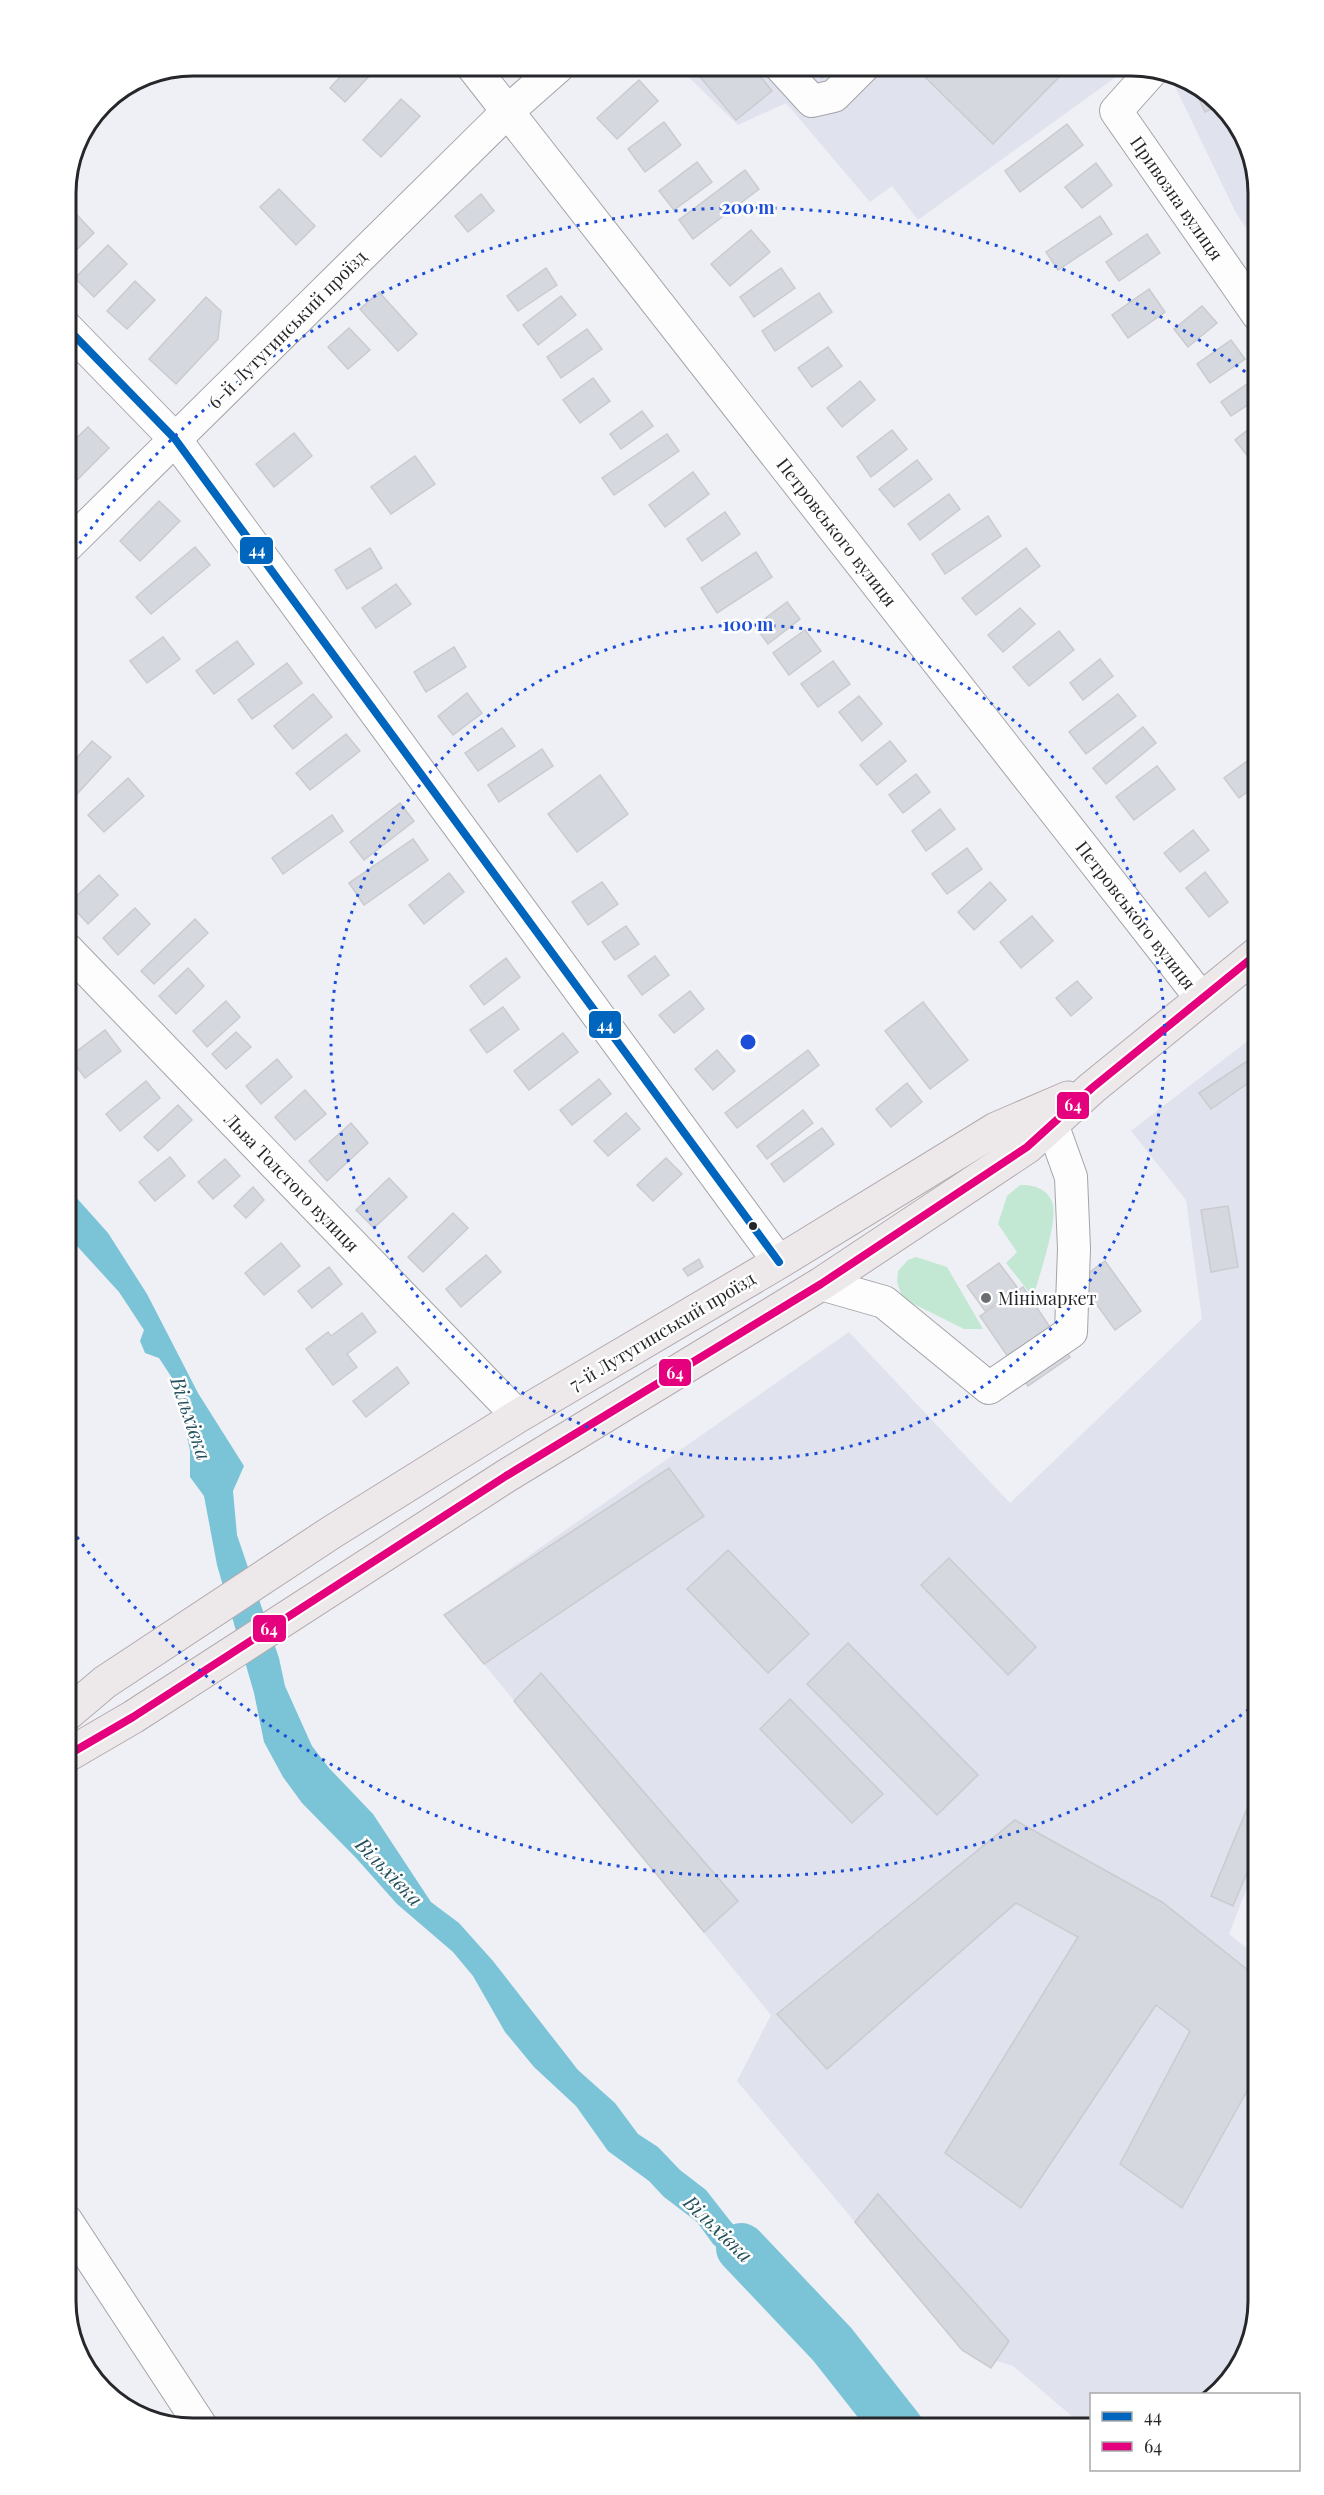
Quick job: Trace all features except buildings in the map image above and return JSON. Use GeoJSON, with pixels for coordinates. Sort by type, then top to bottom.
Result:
{"type":"FeatureCollection","features":[{"type":"Feature","properties":{"kind":"main road","name":"7-й Лутугинський проїзд"},"geometry":{"type":"LineString","coordinates":[[76,1750],[133,1717],[506,1476],[821,1284],[1027,1147],[1092,1088],[1247,962]]}},
{"type":"Feature","properties":{"kind":"main road","name":"7-й Лутугинський проїзд"},"geometry":{"type":"LineString","coordinates":[[76,1706],[105,1682],[332,1532],[518,1416],[779,1262],[996,1129],[1092,1088]]}},
{"type":"Feature","properties":{"kind":"street","name":"Петровського вулиця"},"geometry":{"type":"LineString","coordinates":[[481,77],[1201,998]]}},
{"type":"Feature","properties":{"kind":"street","name":"6-й Лутугинський проїзд"},"geometry":{"type":"LineString","coordinates":[[77,536],[508,111],[547,77]]}},
{"type":"Feature","properties":{"kind":"street"},"geometry":{"type":"LineString","coordinates":[[790,77],[812,100],[834,96],[853,77]]}},
{"type":"Feature","properties":{"kind":"street","name":"Привозна вулиця"},"geometry":{"type":"LineString","coordinates":[[1146,78],[1116,111],[1247,299]]}},
{"type":"Feature","properties":{"kind":"street"},"geometry":{"type":"LineString","coordinates":[[77,338],[175,439],[779,1262]]}},
{"type":"Feature","properties":{"kind":"street","name":"Льва Толстого вулиця"},"geometry":{"type":"LineString","coordinates":[[77,959],[518,1416]]}},
{"type":"Feature","properties":{"kind":"street"},"geometry":{"type":"LineString","coordinates":[[821,1284],[884,1302],[989,1388],[1071,1332],[1074,1249],[1071,1177],[1052,1124]]}},
{"type":"Feature","properties":{"kind":"street"},"geometry":{"type":"LineString","coordinates":[[76,2235],[196,2418]]}},
{"type":"Feature","properties":{"kind":"shaded area"},"geometry":{"type":"Polygon","coordinates":[[[688,77],[1116,77],[918,220],[892,186],[870,202],[786,103],[738,125],[688,77]]]}},
{"type":"Feature","properties":{"kind":"shaded area"},"geometry":{"type":"Polygon","coordinates":[[[1174,85],[1189,92],[1213,111],[1232,135],[1239,149],[1247,186],[1247,230],[1236,213],[1174,85]]]}},
{"type":"Feature","properties":{"kind":"shaded area"},"geometry":{"type":"Polygon","coordinates":[[[1247,1041],[1247,1888],[1229,1934],[1247,1948],[1247,2301],[1244,2332],[1235,2353],[1218,2379],[1203,2393],[1090,2393],[1090,2418],[1074,2418],[1013,2366],[962,2350],[737,2081],[771,2015],[444,1615],[849,1332],[1010,1503],[1202,1319],[1186,1200],[1131,1131],[1247,1041]]]}},
{"type":"Feature","properties":{"kind":"green space"},"geometry":{"type":"Polygon","coordinates":[[[1020,1185],[1041,1189],[1049,1195],[1053,1205],[1054,1214],[1050,1237],[1033,1297],[1006,1263],[1017,1252],[998,1224],[1007,1196],[1020,1185]]]}},
{"type":"Feature","properties":{"kind":"green space"},"geometry":{"type":"Polygon","coordinates":[[[916,1257],[947,1267],[983,1329],[964,1329],[912,1303],[901,1294],[897,1282],[898,1271],[908,1260],[916,1257]]]}},
{"type":"Feature","properties":{"kind":"water"},"geometry":{"type":"Polygon","coordinates":[[[77,1198],[108,1233],[147,1294],[198,1393],[244,1466],[233,1491],[237,1535],[279,1658],[285,1686],[312,1746],[329,1768],[373,1814],[431,1902],[459,1923],[493,1961],[578,2070],[615,2103],[638,2134],[658,2147],[680,2170],[706,2190],[731,2222],[794,2289],[779,2306],[713,2244],[697,2222],[664,2197],[649,2181],[608,2151],[576,2106],[534,2067],[505,2032],[473,1976],[453,1952],[397,1904],[302,1803],[283,1777],[264,1742],[254,1693],[217,1565],[204,1496],[190,1477],[190,1450],[174,1381],[159,1358],[145,1353],[140,1341],[144,1330],[119,1292],[76,1245],[77,1198]]]}},
{"type":"Feature","properties":{"kind":"waterway","name":"Вільхівка"},"geometry":{"type":"LineString","coordinates":[[741,2248],[832,2344],[890,2418]]}},
{"type":"Feature","properties":{"kind":"transit line","name":"44"},"geometry":{"type":"LineString","coordinates":[[77,338],[175,439],[779,1262]]}},
{"type":"Feature","properties":{"kind":"transit line","name":"64"},"geometry":{"type":"LineString","coordinates":[[76,1750],[133,1717],[506,1476],[821,1284],[1027,1147],[1092,1088],[1247,962]]}},
{"type":"Feature","properties":{"kind":"place","name":"Мінімаркет"},"geometry":{"type":"Point","coordinates":[986,1298]}}]}
